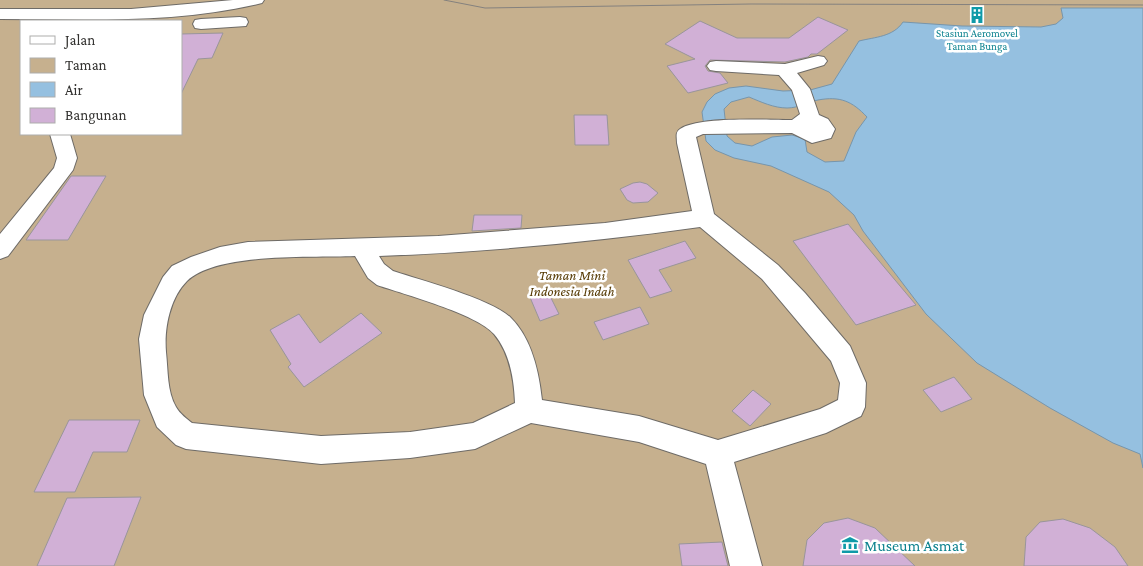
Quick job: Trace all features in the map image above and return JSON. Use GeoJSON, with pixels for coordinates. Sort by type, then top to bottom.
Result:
{"type":"FeatureCollection","features":[{"type":"Feature","properties":{"kind":"lane"},"geometry":{"type":"LineString","coordinates":[[22,14],[35,0]]}},
{"type":"Feature","properties":{"kind":"lane"},"geometry":{"type":"LineString","coordinates":[[0,14],[128,17],[223,7],[256,0]]}},
{"type":"Feature","properties":{"kind":"lane"},"geometry":{"type":"LineString","coordinates":[[182,26],[240,22]]}},
{"type":"Feature","properties":{"kind":"lane"},"geometry":{"type":"LineString","coordinates":[[716,66],[785,70],[818,61]]}},
{"type":"Feature","properties":{"kind":"lane"},"geometry":{"type":"LineString","coordinates":[[704,218],[605,232],[438,245],[248,251],[220,256],[180,273],[171,284],[156,315],[152,339],[157,395],[167,418],[186,436],[321,450],[410,445],[475,436],[528,410],[639,429],[718,454],[826,420],[851,407],[853,383],[841,354],[770,272],[704,218],[686,143],[686,134],[702,128],[732,128],[804,110],[785,70]]}},
{"type":"Feature","properties":{"kind":"lane"},"geometry":{"type":"LineString","coordinates":[[0,250],[63,170],[67,158],[60,135]]}},
{"type":"Feature","properties":{"kind":"lane"},"geometry":{"type":"LineString","coordinates":[[362,248],[376,271],[385,278],[478,311],[501,323],[518,350],[527,380],[528,410]]}},
{"type":"Feature","properties":{"kind":"lane"},"geometry":{"type":"LineString","coordinates":[[718,454],[746,566]]}},
{"type":"Feature","properties":{"kind":"green space","name":"Taman Mini Indonesia Indah"},"geometry":{"type":"Polygon","coordinates":[[[0,0],[1143,0],[1143,566],[0,566],[0,0]]]}},
{"type":"Feature","properties":{"kind":"water"},"geometry":{"type":"Polygon","coordinates":[[[1061,8],[1143,8],[1143,468],[1140,454],[1113,443],[1050,408],[977,363],[926,314],[863,231],[854,215],[829,192],[771,166],[734,158],[715,150],[706,141],[702,112],[707,102],[715,94],[729,88],[746,86],[783,91],[810,90],[832,84],[859,41],[889,34],[903,22],[962,26],[1041,27],[1056,24],[1063,18],[1061,8]],[[749,97],[731,102],[724,109],[727,136],[735,143],[752,146],[772,137],[792,135],[805,139],[807,152],[825,162],[844,161],[856,132],[867,117],[856,107],[839,99],[818,100],[795,107],[782,108],[749,97]]]}},
{"type":"Feature","properties":{"kind":"building"},"geometry":{"type":"Polygon","coordinates":[[[818,17],[848,30],[817,54],[785,62],[710,60],[705,66],[708,71],[720,73],[728,83],[688,93],[667,66],[695,59],[665,44],[700,21],[737,38],[789,38],[818,17]]]}},
{"type":"Feature","properties":{"kind":"building"},"geometry":{"type":"Polygon","coordinates":[[[223,33],[212,58],[198,59],[182,92],[182,34],[223,33]]]}},
{"type":"Feature","properties":{"kind":"building"},"geometry":{"type":"Polygon","coordinates":[[[574,115],[607,115],[609,145],[575,145],[574,115]]]}},
{"type":"Feature","properties":{"kind":"building"},"geometry":{"type":"Polygon","coordinates":[[[71,176],[106,176],[68,240],[26,240],[71,176]]]}},
{"type":"Feature","properties":{"kind":"building"},"geometry":{"type":"Polygon","coordinates":[[[640,182],[647,184],[658,193],[648,202],[633,203],[627,200],[620,189],[640,182]]]}},
{"type":"Feature","properties":{"kind":"building"},"geometry":{"type":"Polygon","coordinates":[[[474,215],[522,215],[521,228],[472,231],[474,215]]]}},
{"type":"Feature","properties":{"kind":"building"},"geometry":{"type":"Polygon","coordinates":[[[848,224],[916,305],[856,325],[793,241],[848,224]]]}},
{"type":"Feature","properties":{"kind":"building"},"geometry":{"type":"Polygon","coordinates":[[[685,241],[696,258],[659,270],[672,291],[650,298],[628,260],[685,241]]]}},
{"type":"Feature","properties":{"kind":"building"},"geometry":{"type":"Polygon","coordinates":[[[547,290],[559,314],[540,321],[529,295],[547,290]]]}},
{"type":"Feature","properties":{"kind":"building"},"geometry":{"type":"Polygon","coordinates":[[[640,307],[649,324],[603,340],[594,322],[640,307]]]}},
{"type":"Feature","properties":{"kind":"building"},"geometry":{"type":"Polygon","coordinates":[[[361,313],[382,333],[304,387],[288,367],[291,364],[270,330],[299,314],[320,343],[361,313]]]}},
{"type":"Feature","properties":{"kind":"building"},"geometry":{"type":"Polygon","coordinates":[[[954,377],[972,399],[941,412],[923,390],[954,377]]]}},
{"type":"Feature","properties":{"kind":"building"},"geometry":{"type":"Polygon","coordinates":[[[753,390],[771,404],[750,426],[732,411],[753,390]]]}},
{"type":"Feature","properties":{"kind":"building"},"geometry":{"type":"Polygon","coordinates":[[[69,420],[140,420],[127,452],[93,452],[75,492],[34,492],[69,420]]]}},
{"type":"Feature","properties":{"kind":"building"},"geometry":{"type":"Polygon","coordinates":[[[141,497],[114,566],[37,566],[67,498],[141,497]]]}},
{"type":"Feature","properties":{"kind":"building","name":"Museum Asmat"},"geometry":{"type":"Polygon","coordinates":[[[848,518],[875,528],[915,566],[803,566],[807,540],[824,523],[848,518]]]}},
{"type":"Feature","properties":{"kind":"building","name":"Museum Asmat"},"geometry":{"type":"Polygon","coordinates":[[[1063,519],[1090,528],[1115,547],[1128,566],[1024,566],[1026,537],[1040,522],[1063,519]]]}},
{"type":"Feature","properties":{"kind":"building"},"geometry":{"type":"Polygon","coordinates":[[[722,542],[728,566],[682,566],[679,544],[722,542]]]}},
{"type":"Feature","properties":{"kind":"tram line"},"geometry":{"type":"LineString","coordinates":[[444,0],[485,8],[751,4],[1143,5]]}},
{"type":"Feature","properties":{"kind":"place","name":"Stasiun Aeromovel Taman Bunga"},"geometry":{"type":"Point","coordinates":[977,15]}},
{"type":"Feature","properties":{"kind":"place","name":"Museum Asmat"},"geometry":{"type":"Point","coordinates":[850,545]}}]}
